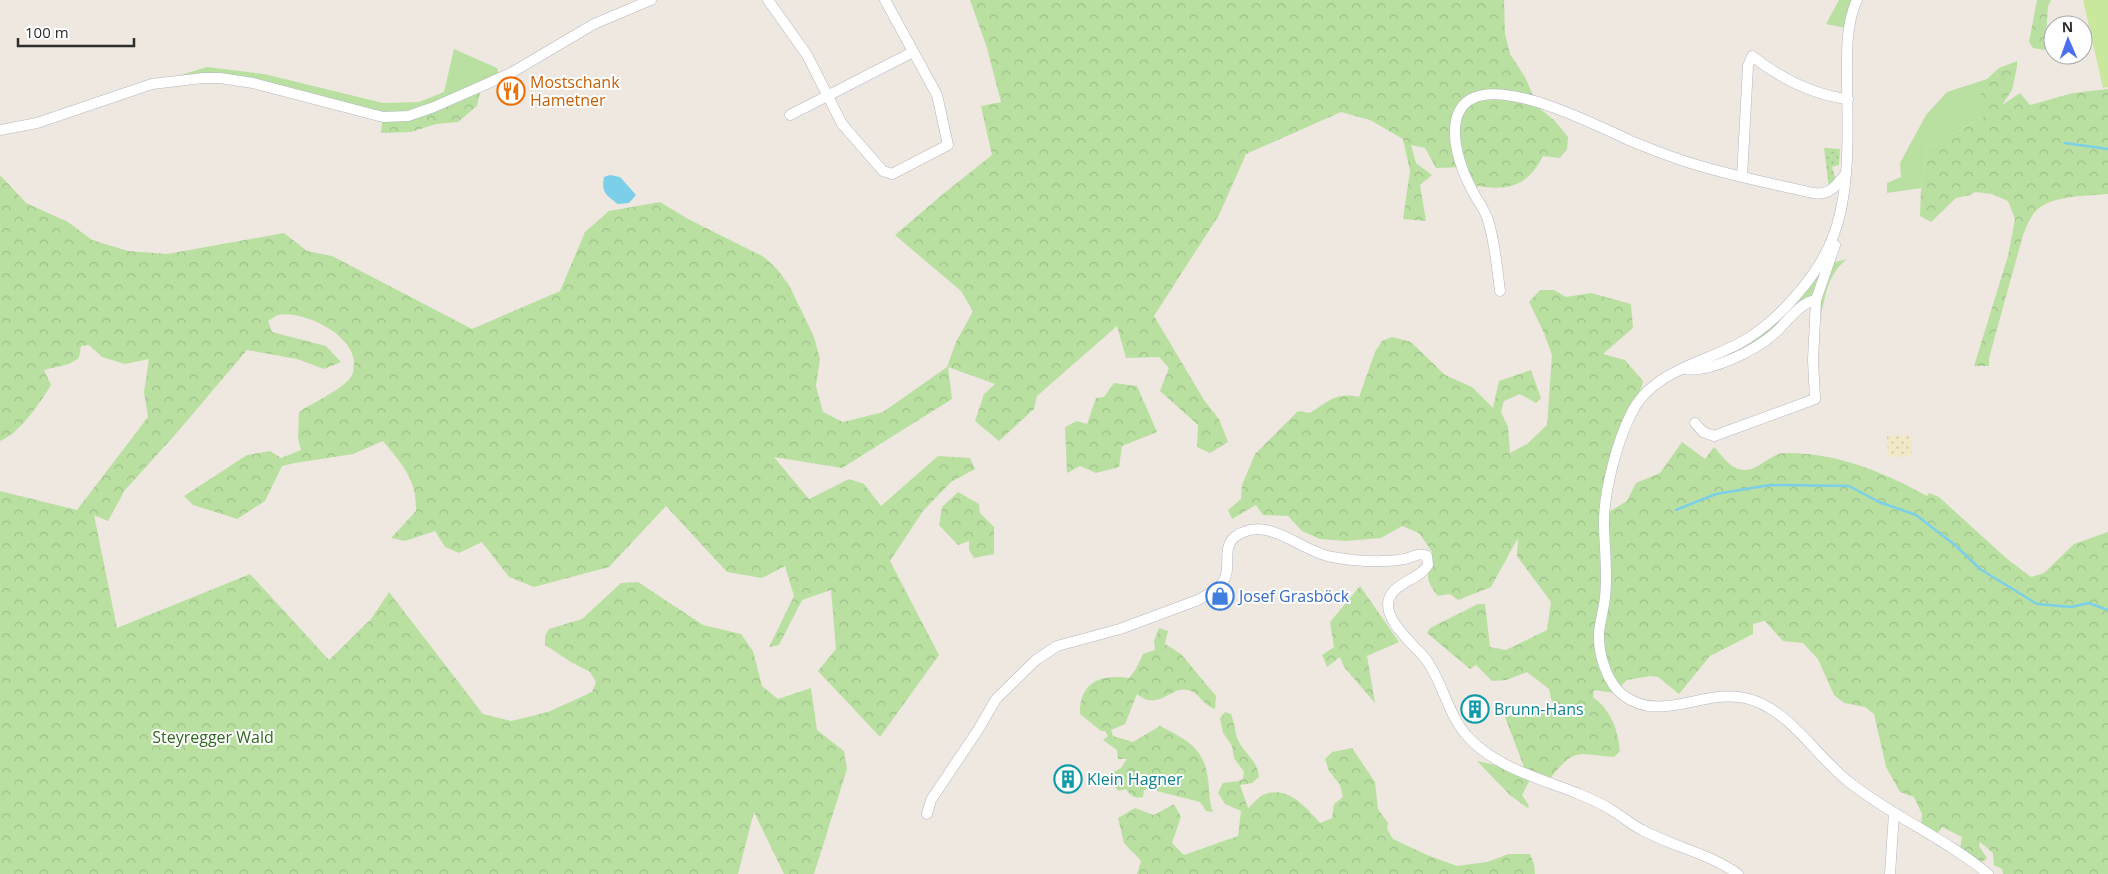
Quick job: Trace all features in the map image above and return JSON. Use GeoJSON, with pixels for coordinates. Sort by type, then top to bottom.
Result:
{"type":"FeatureCollection","features":[{"type":"Feature","properties":{"kind":"street"},"geometry":{"type":"LineString","coordinates":[[0,130],[37,123],[152,84],[203,78],[253,83],[383,117],[408,116],[434,107],[511,73],[594,24],[637,3],[651,0]]}},
{"type":"Feature","properties":{"kind":"street"},"geometry":{"type":"LineString","coordinates":[[768,0],[807,55],[842,124],[883,171],[892,174],[948,145],[939,98],[885,0]]}},
{"type":"Feature","properties":{"kind":"street"},"geometry":{"type":"LineString","coordinates":[[1695,423],[1703,432],[1714,436],[1815,400],[1813,360],[1816,300],[1836,241],[1835,233],[1845,175],[1849,26],[1857,0]]}},
{"type":"Feature","properties":{"kind":"street"},"geometry":{"type":"LineString","coordinates":[[790,115],[913,52]]}},
{"type":"Feature","properties":{"kind":"street"},"geometry":{"type":"LineString","coordinates":[[1742,177],[1748,66],[1752,56],[1786,79],[1835,97],[1848,99]]}},
{"type":"Feature","properties":{"kind":"street"},"geometry":{"type":"LineString","coordinates":[[1500,291],[1488,220],[1462,166],[1456,140],[1458,114],[1470,99],[1479,95],[1492,94],[1536,102],[1585,120],[1660,153],[1742,177],[1823,195],[1834,189],[1845,175]]}},
{"type":"Feature","properties":{"kind":"street"},"geometry":{"type":"LineString","coordinates":[[1835,233],[1820,262],[1810,276],[1767,324],[1736,345],[1681,369],[1660,382],[1645,393],[1632,411],[1625,428],[1608,487],[1604,520],[1606,595],[1599,637],[1602,660],[1616,689],[1625,697],[1645,706],[1658,708],[1716,696],[1730,695],[1743,697],[1769,707],[1783,718],[1847,780],[1894,813],[1952,846],[1988,874]]}},
{"type":"Feature","properties":{"kind":"street"},"geometry":{"type":"LineString","coordinates":[[1681,369],[1700,369],[1740,355],[1774,334],[1806,303],[1816,300]]}},
{"type":"Feature","properties":{"kind":"street"},"geometry":{"type":"LineString","coordinates":[[927,814],[931,800],[978,730],[987,712],[1006,688],[1036,660],[1057,646],[1120,629],[1198,600],[1209,594],[1218,588],[1226,575],[1226,549],[1231,542],[1245,532],[1258,529],[1280,534],[1309,550],[1333,558],[1380,560],[1406,559],[1418,554],[1427,556],[1428,565],[1425,570],[1392,594],[1389,600],[1389,612],[1402,633],[1428,663],[1445,695],[1453,718],[1469,738],[1479,748],[1513,767],[1594,801],[1612,810],[1641,830],[1715,859],[1738,874]]}},
{"type":"Feature","properties":{"kind":"street"},"geometry":{"type":"LineString","coordinates":[[1890,874],[1894,813]]}},
{"type":"Feature","properties":{"kind":"green space","name":"Steyregger Wald"},"geometry":{"type":"Polygon","coordinates":[[[970,0],[1504,0],[1505,34],[1510,54],[1525,77],[1538,107],[1555,121],[1568,137],[1567,149],[1560,158],[1543,156],[1531,174],[1516,184],[1499,188],[1478,186],[1475,189],[1464,167],[1436,168],[1425,148],[1411,145],[1416,163],[1432,175],[1420,185],[1426,221],[1403,219],[1410,171],[1403,139],[1370,120],[1341,112],[1246,154],[1219,215],[1154,316],[1204,400],[1219,419],[1228,442],[1210,453],[1197,447],[1198,425],[1160,391],[1169,368],[1159,357],[1126,358],[1117,326],[1037,396],[1034,409],[999,441],[975,421],[984,394],[995,384],[948,367],[952,399],[842,468],[774,457],[809,499],[849,479],[864,484],[881,506],[938,456],[970,458],[975,469],[951,482],[923,511],[890,561],[939,655],[880,737],[818,671],[836,649],[831,590],[802,600],[779,645],[769,647],[794,596],[785,566],[762,578],[727,572],[666,506],[609,567],[534,587],[509,577],[482,542],[459,553],[445,547],[435,531],[405,541],[391,538],[416,511],[416,500],[407,472],[383,441],[353,454],[282,466],[265,501],[237,519],[193,505],[184,496],[247,455],[270,451],[281,458],[301,450],[298,439],[299,412],[336,390],[349,380],[353,374],[352,353],[337,334],[301,316],[277,315],[268,321],[272,332],[326,346],[341,362],[324,369],[297,359],[247,350],[125,490],[108,521],[94,515],[117,628],[250,574],[329,660],[371,619],[389,592],[483,714],[511,721],[548,712],[592,692],[596,682],[590,672],[545,645],[545,636],[549,629],[582,619],[621,583],[638,582],[703,625],[741,634],[753,651],[762,686],[778,699],[811,688],[817,730],[844,751],[847,769],[814,874],[784,874],[754,812],[738,874],[0,874],[0,491],[77,510],[148,417],[144,392],[149,359],[125,364],[102,357],[89,345],[81,346],[79,358],[69,364],[44,370],[51,385],[22,425],[0,441],[0,175],[26,203],[68,222],[92,240],[128,251],[167,254],[284,233],[307,251],[332,256],[472,329],[560,291],[585,232],[609,211],[660,202],[688,219],[764,257],[777,269],[789,285],[814,337],[820,359],[816,386],[823,412],[843,422],[883,412],[947,367],[956,342],[973,311],[961,291],[895,235],[992,155],[981,106],[1001,102],[987,48],[970,0]]]}},
{"type":"Feature","properties":{"kind":"green space"},"geometry":{"type":"Polygon","coordinates":[[[1839,0],[1853,0],[1846,28],[1826,24],[1839,0]]]}},
{"type":"Feature","properties":{"kind":"green space"},"geometry":{"type":"Polygon","coordinates":[[[2037,0],[2051,0],[2048,6],[2047,15],[2043,15],[2043,50],[2033,48],[2029,42],[2037,0]]]}},
{"type":"Feature","properties":{"kind":"green space"},"geometry":{"type":"Polygon","coordinates":[[[2083,0],[2108,0],[2108,87],[2103,88],[2093,44],[2093,15],[2086,15],[2083,0]]]}},
{"type":"Feature","properties":{"kind":"green space"},"geometry":{"type":"Polygon","coordinates":[[[454,49],[497,68],[499,74],[419,110],[396,115],[283,87],[171,78],[207,67],[264,74],[383,103],[419,102],[444,92],[454,49]]]}},
{"type":"Feature","properties":{"kind":"green space"},"geometry":{"type":"Polygon","coordinates":[[[2017,61],[2017,67],[2001,70],[1984,116],[1927,148],[1921,188],[1887,193],[1887,183],[1901,177],[1900,163],[1926,115],[1947,92],[1987,79],[1999,68],[2017,61]]]}},
{"type":"Feature","properties":{"kind":"green space"},"geometry":{"type":"Polygon","coordinates":[[[2017,67],[2012,90],[2002,105],[2020,93],[2030,105],[2073,93],[2108,89],[2108,194],[2063,198],[2046,204],[2034,213],[2023,235],[1989,358],[1989,366],[1974,366],[2008,256],[2015,219],[2008,201],[1992,194],[1975,192],[1956,198],[1931,222],[1920,216],[1921,188],[1927,148],[1984,116],[1977,99],[2001,70],[2017,67]]]}},
{"type":"Feature","properties":{"kind":"green space"},"geometry":{"type":"Polygon","coordinates":[[[481,88],[477,106],[458,122],[436,124],[411,132],[381,133],[382,120],[399,122],[420,116],[481,88]]]}},
{"type":"Feature","properties":{"kind":"green space"},"geometry":{"type":"Polygon","coordinates":[[[1824,148],[1840,149],[1839,165],[1832,167],[1835,177],[1840,177],[1829,188],[1824,148]]]}},
{"type":"Feature","properties":{"kind":"green space"},"geometry":{"type":"Polygon","coordinates":[[[1847,259],[1840,265],[1831,279],[1825,295],[1820,321],[1819,303],[1832,263],[1847,259]]]}},
{"type":"Feature","properties":{"kind":"green space"},"geometry":{"type":"Polygon","coordinates":[[[1823,263],[1817,291],[1755,346],[1698,368],[1736,349],[1823,263]]]}},
{"type":"Feature","properties":{"kind":"green space"},"geometry":{"type":"Polygon","coordinates":[[[1540,290],[1554,290],[1566,297],[1591,293],[1631,304],[1633,328],[1603,354],[1625,360],[1643,381],[1640,391],[1624,419],[1602,516],[1627,501],[1636,483],[1660,473],[1682,442],[1705,459],[1714,447],[1730,464],[1743,470],[1755,467],[1779,454],[1785,453],[1822,456],[1859,465],[1894,479],[1927,496],[1929,493],[1939,497],[2006,558],[2031,577],[2044,573],[2074,544],[2108,532],[2108,874],[2003,874],[2002,869],[1994,865],[1993,853],[1980,842],[1979,846],[1987,858],[1981,863],[1960,848],[1962,837],[1942,827],[1937,834],[1921,825],[1922,814],[1914,797],[1900,792],[1886,767],[1874,714],[1865,707],[1844,703],[1834,695],[1818,659],[1803,643],[1783,641],[1765,621],[1753,624],[1753,634],[1710,656],[1679,694],[1658,677],[1650,676],[1627,680],[1614,693],[1594,690],[1593,697],[1605,708],[1612,721],[1620,751],[1614,757],[1584,754],[1571,757],[1550,779],[1539,776],[1533,771],[1526,773],[1530,780],[1522,795],[1529,809],[1510,795],[1477,761],[1526,772],[1505,717],[1553,708],[1549,689],[1527,672],[1506,680],[1492,681],[1476,665],[1470,669],[1427,633],[1430,628],[1478,604],[1485,604],[1490,647],[1506,650],[1547,630],[1551,602],[1517,556],[1518,538],[1491,587],[1458,600],[1450,594],[1438,596],[1433,590],[1428,579],[1432,552],[1419,533],[1402,526],[1381,538],[1346,541],[1320,539],[1302,531],[1288,516],[1263,515],[1256,505],[1232,519],[1228,510],[1241,499],[1242,485],[1255,454],[1298,411],[1310,413],[1338,397],[1359,397],[1375,352],[1382,341],[1392,337],[1411,342],[1445,375],[1472,387],[1493,408],[1499,381],[1531,370],[1541,398],[1536,403],[1520,394],[1504,401],[1501,412],[1508,427],[1510,453],[1527,444],[1547,425],[1552,355],[1529,302],[1540,290]]]}},
{"type":"Feature","properties":{"kind":"green space"},"geometry":{"type":"Polygon","coordinates":[[[1114,383],[1137,386],[1157,432],[1122,446],[1119,467],[1096,473],[1080,466],[1067,473],[1065,427],[1077,421],[1087,424],[1096,398],[1104,397],[1114,383]]]}},
{"type":"Feature","properties":{"kind":"green space"},"geometry":{"type":"Polygon","coordinates":[[[958,492],[979,504],[980,513],[994,527],[994,554],[974,558],[969,550],[969,541],[958,545],[939,525],[942,507],[958,492]]]}},
{"type":"Feature","properties":{"kind":"green space"},"geometry":{"type":"Polygon","coordinates":[[[1360,586],[1399,642],[1367,656],[1375,703],[1344,667],[1340,657],[1327,667],[1322,655],[1334,647],[1330,622],[1360,586]]]}},
{"type":"Feature","properties":{"kind":"green space"},"geometry":{"type":"Polygon","coordinates":[[[1159,628],[1168,631],[1165,644],[1181,654],[1216,696],[1215,709],[1210,707],[1195,693],[1187,690],[1175,691],[1158,700],[1145,699],[1137,694],[1125,724],[1111,730],[1113,736],[1133,742],[1160,726],[1184,739],[1201,756],[1208,778],[1210,802],[1213,812],[1206,811],[1200,802],[1157,791],[1155,788],[1144,790],[1143,797],[1140,798],[1133,796],[1126,789],[1119,791],[1112,784],[1114,772],[1121,768],[1127,759],[1118,759],[1117,750],[1103,740],[1108,736],[1105,731],[1101,731],[1080,714],[1083,694],[1088,687],[1094,682],[1109,677],[1129,678],[1136,669],[1143,654],[1155,650],[1154,641],[1159,628]]]}},
{"type":"Feature","properties":{"kind":"green space"},"geometry":{"type":"Polygon","coordinates":[[[1225,712],[1231,714],[1237,738],[1258,771],[1259,777],[1252,783],[1240,785],[1248,808],[1263,795],[1280,792],[1302,804],[1320,823],[1332,818],[1334,804],[1343,797],[1340,785],[1329,771],[1325,759],[1332,752],[1352,748],[1375,782],[1378,809],[1388,823],[1387,829],[1393,839],[1427,855],[1457,866],[1487,862],[1509,854],[1530,854],[1535,874],[1137,874],[1141,861],[1124,843],[1118,818],[1135,808],[1154,815],[1174,804],[1181,817],[1172,843],[1184,855],[1238,836],[1241,811],[1225,804],[1218,793],[1223,783],[1243,779],[1244,772],[1234,758],[1232,746],[1223,733],[1220,718],[1225,712]]]}},
{"type":"Feature","properties":{"kind":"sand"},"geometry":{"type":"Polygon","coordinates":[[[1911,435],[1912,456],[1888,457],[1887,436],[1911,435]]]}},
{"type":"Feature","properties":{"kind":"water"},"geometry":{"type":"Polygon","coordinates":[[[610,175],[620,177],[636,195],[629,203],[618,204],[605,193],[603,186],[604,177],[610,175]]]}},
{"type":"Feature","properties":{"kind":"waterway"},"geometry":{"type":"LineString","coordinates":[[2065,143],[2108,149]]}},
{"type":"Feature","properties":{"kind":"waterway"},"geometry":{"type":"LineString","coordinates":[[1676,510],[1716,494],[1770,485],[1849,486],[1879,502],[1916,515],[1955,545],[1980,569],[2037,604],[2071,607],[2089,603],[2108,610]]}},
{"type":"Feature","properties":{"kind":"place","name":"Mostschank Hametner"},"geometry":{"type":"Point","coordinates":[511,91]}},
{"type":"Feature","properties":{"kind":"place","name":"Josef Grasböck"},"geometry":{"type":"Point","coordinates":[1220,596]}},
{"type":"Feature","properties":{"kind":"place","name":"Brunn-Hans"},"geometry":{"type":"Point","coordinates":[1475,709]}},
{"type":"Feature","properties":{"kind":"place","name":"Klein Hagner"},"geometry":{"type":"Point","coordinates":[1068,779]}}]}
